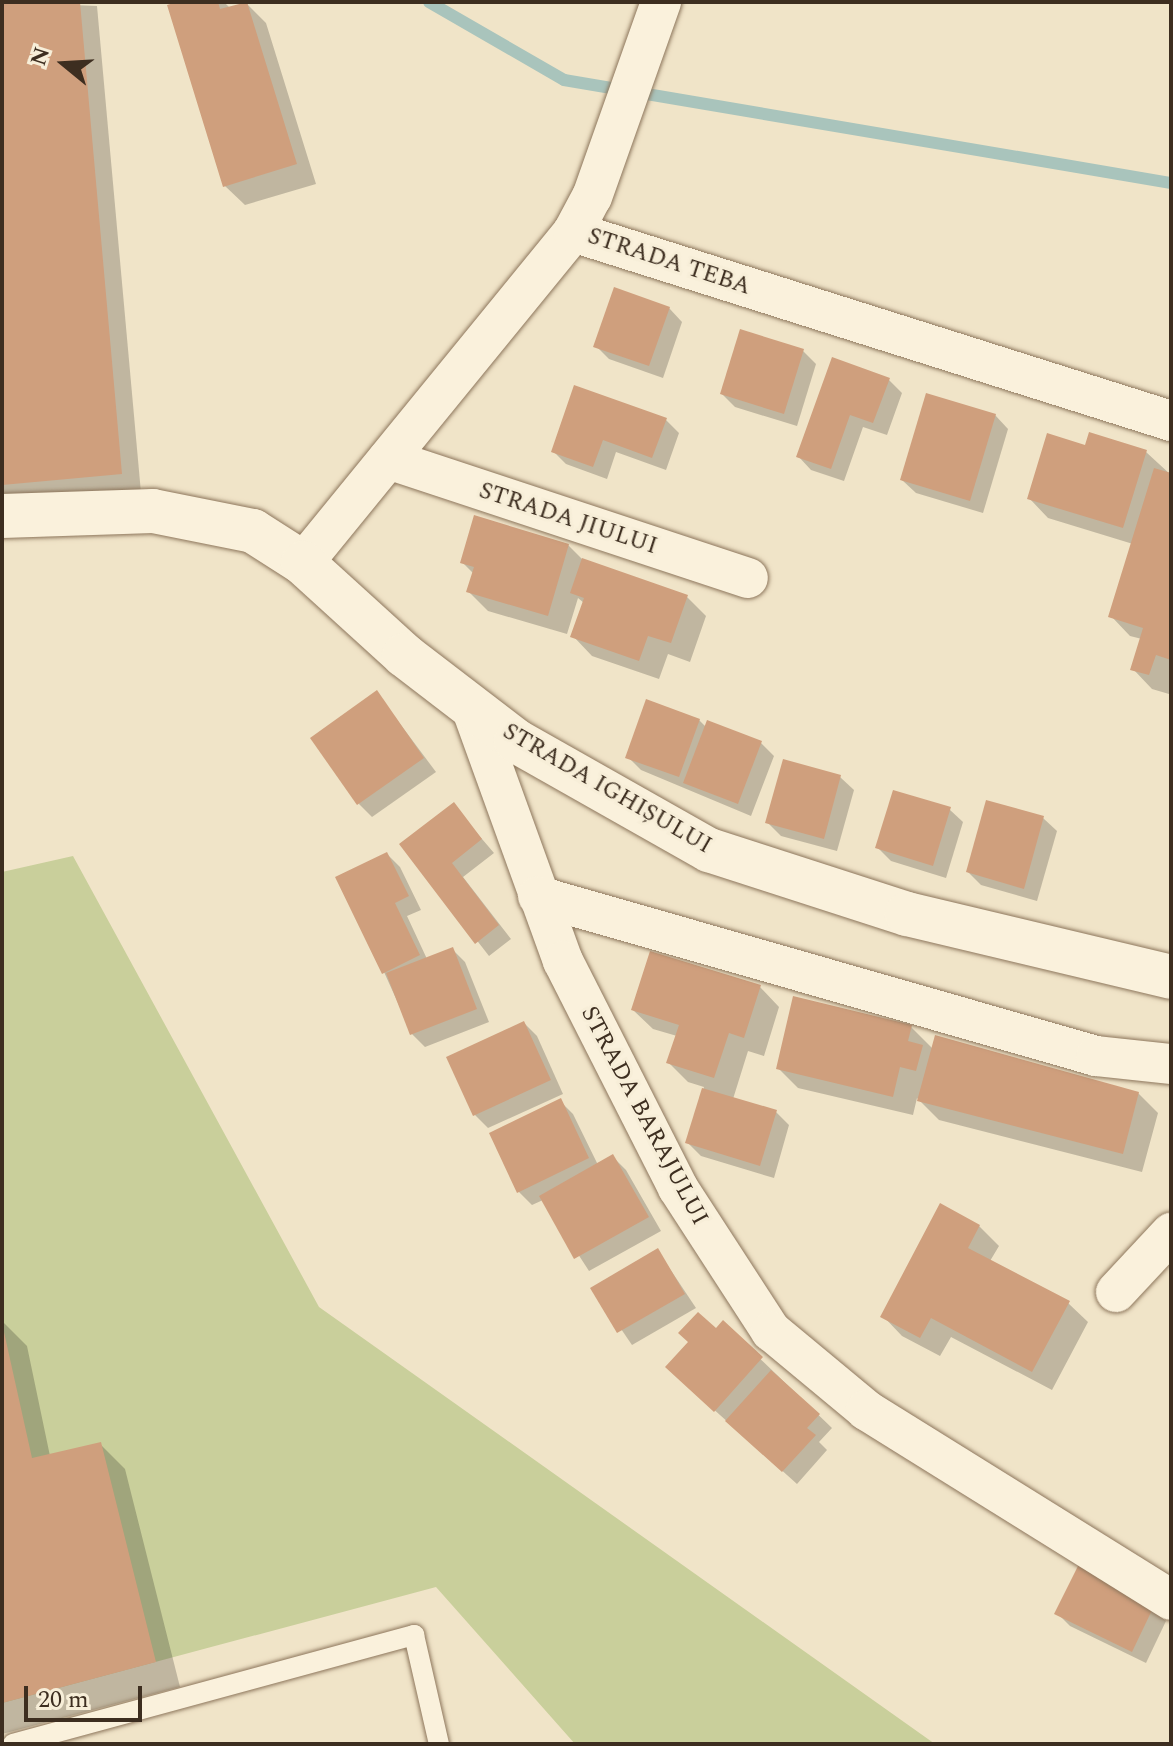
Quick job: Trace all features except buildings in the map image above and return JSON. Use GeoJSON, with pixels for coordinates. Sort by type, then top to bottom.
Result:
{"type":"FeatureCollection","features":[{"type":"Feature","properties":{"kind":"street"},"geometry":{"type":"LineString","coordinates":[[573,232],[592,197],[658,14]]}},
{"type":"Feature","properties":{"kind":"street","name":"STRADA TEBA"},"geometry":{"type":"LineString","coordinates":[[303,563],[573,232],[1171,421]]}},
{"type":"Feature","properties":{"kind":"street","name":"STRADA JIULUI"},"geometry":{"type":"LineString","coordinates":[[388,459],[748,578]]}},
{"type":"Feature","properties":{"kind":"street","name":"STRADA IGHIȘULUI"},"geometry":{"type":"LineString","coordinates":[[2,516],[153,511],[253,531],[303,563],[404,655],[516,741],[709,850],[907,914],[1171,977]]}},
{"type":"Feature","properties":{"kind":"street","name":"STRADA BARAJULUI"},"geometry":{"type":"LineString","coordinates":[[471,707],[563,961],[678,1188],[771,1331],[866,1410],[1171,1600]]}},
{"type":"Feature","properties":{"kind":"street"},"geometry":{"type":"LineString","coordinates":[[538,896],[1096,1056],[1171,1064]]}},
{"type":"Feature","properties":{"kind":"street"},"geometry":{"type":"LineString","coordinates":[[1116,1292],[1171,1233]]}},
{"type":"Feature","properties":{"kind":"lane"},"geometry":{"type":"LineString","coordinates":[[13,1744],[414,1635],[439,1744]]}},
{"type":"Feature","properties":{"kind":"green space"},"geometry":{"type":"Polygon","coordinates":[[[73,856],[319,1307],[935,1744],[575,1744],[436,1587],[2,1703],[2,872],[73,856]]]}},
{"type":"Feature","properties":{"kind":"waterway"},"geometry":{"type":"LineString","coordinates":[[429,2],[564,80],[1171,183]]}}]}
